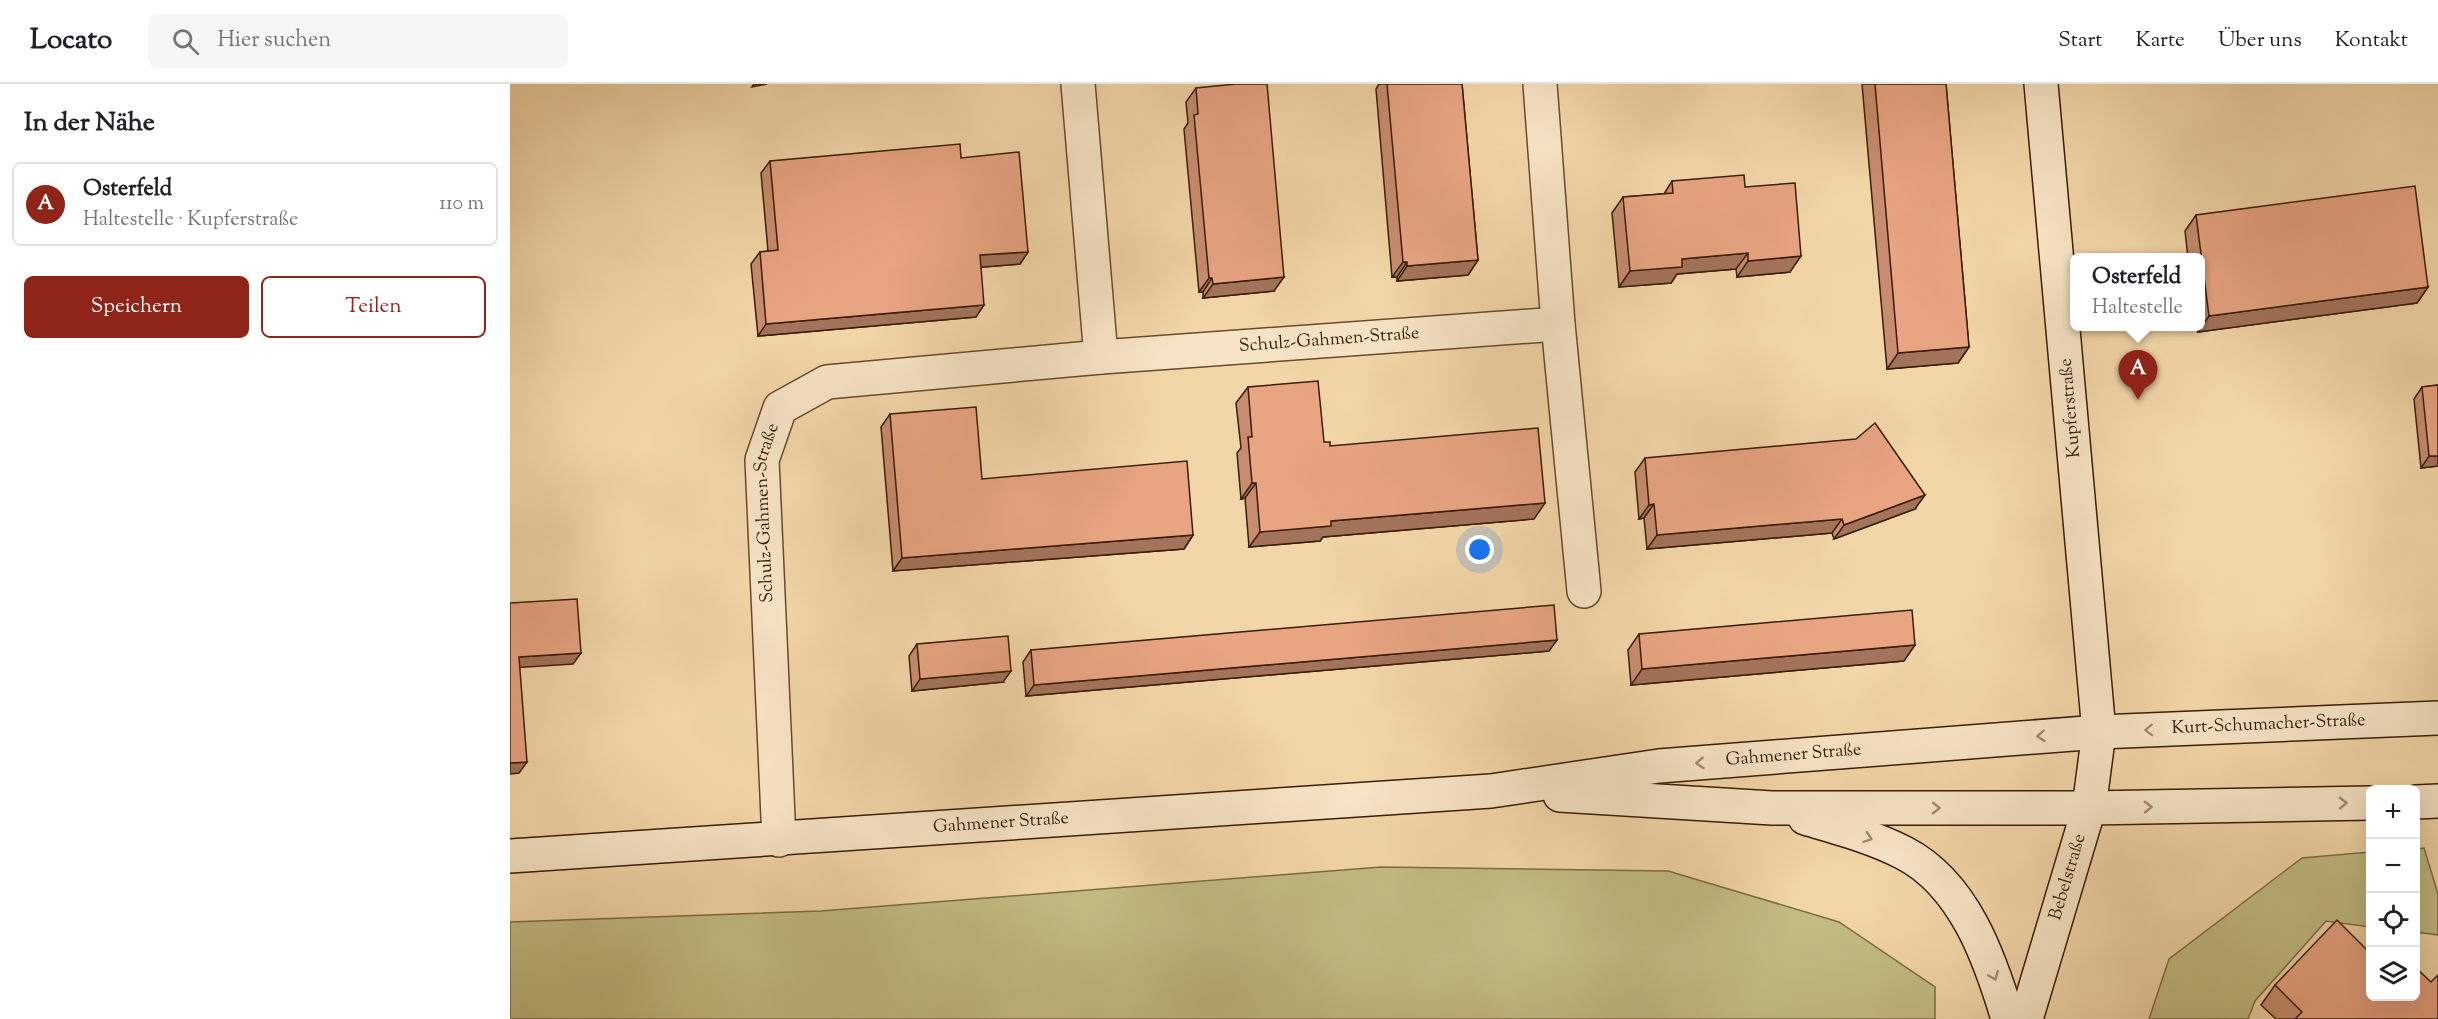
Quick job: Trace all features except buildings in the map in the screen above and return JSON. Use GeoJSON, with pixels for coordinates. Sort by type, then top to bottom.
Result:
{"type":"FeatureCollection","features":[{"type":"Feature","properties":{"kind":"main road"},"geometry":{"type":"LineString","coordinates":[[1078,84],[1101,357]]}},
{"type":"Feature","properties":{"kind":"main road"},"geometry":{"type":"LineString","coordinates":[[1540,84],[1558,324],[1584,591]]}},
{"type":"Feature","properties":{"kind":"main road","name":"Kupferstraße"},"geometry":{"type":"LineString","coordinates":[[2042,84],[2099,732]]}},
{"type":"Feature","properties":{"kind":"main road","name":"Schulz-Gahmen-Straße"},"geometry":{"type":"LineString","coordinates":[[779,840],[762,460],[780,408],[828,382],[1101,357],[1558,324]]}},
{"type":"Feature","properties":{"kind":"main road","name":"Kurt-Schumacher-Straße"},"geometry":{"type":"LineString","coordinates":[[2099,732],[2438,718]]}},
{"type":"Feature","properties":{"kind":"main road","name":"Gahmener Straße"},"geometry":{"type":"LineString","coordinates":[[510,856],[779,840],[1491,791],[1659,766],[2099,732]]}},
{"type":"Feature","properties":{"kind":"main road","name":"Bebelstraße"},"geometry":{"type":"LineString","coordinates":[[2026,1019],[2089,808],[2099,732]]}},
{"type":"Feature","properties":{"kind":"main road","name":"Gahmener Straße"},"geometry":{"type":"LineString","coordinates":[[1491,791],[1772,808],[2089,808]]}},
{"type":"Feature","properties":{"kind":"main road"},"geometry":{"type":"LineString","coordinates":[[2420,802],[2438,801]]}},
{"type":"Feature","properties":{"kind":"main road"},"geometry":{"type":"LineString","coordinates":[[2089,808],[2366,803]]}},
{"type":"Feature","properties":{"kind":"main road"},"geometry":{"type":"LineString","coordinates":[[1772,808],[1872,839],[1906,854],[1944,882],[1976,932],[2000,990],[2008,1019]]}},
{"type":"Feature","properties":{"kind":"shaded area"},"geometry":{"type":"Polygon","coordinates":[[[2420,848],[2424,848],[2438,894],[2438,935],[2420,933],[2420,848]]]}},
{"type":"Feature","properties":{"kind":"shaded area"},"geometry":{"type":"Polygon","coordinates":[[[2366,852],[2366,926],[2326,921],[2255,1001],[2248,1019],[2149,1019],[2169,959],[2302,858],[2366,852]]]}},
{"type":"Feature","properties":{"kind":"shaded area"},"geometry":{"type":"Polygon","coordinates":[[[1381,867],[1668,871],[1839,922],[1935,987],[1935,1019],[510,1019],[510,922],[821,911],[1381,867]]]}},
{"type":"Feature","properties":{"kind":"place","name":"Osterfeld"},"geometry":{"type":"Point","coordinates":[2138,400]}}]}
